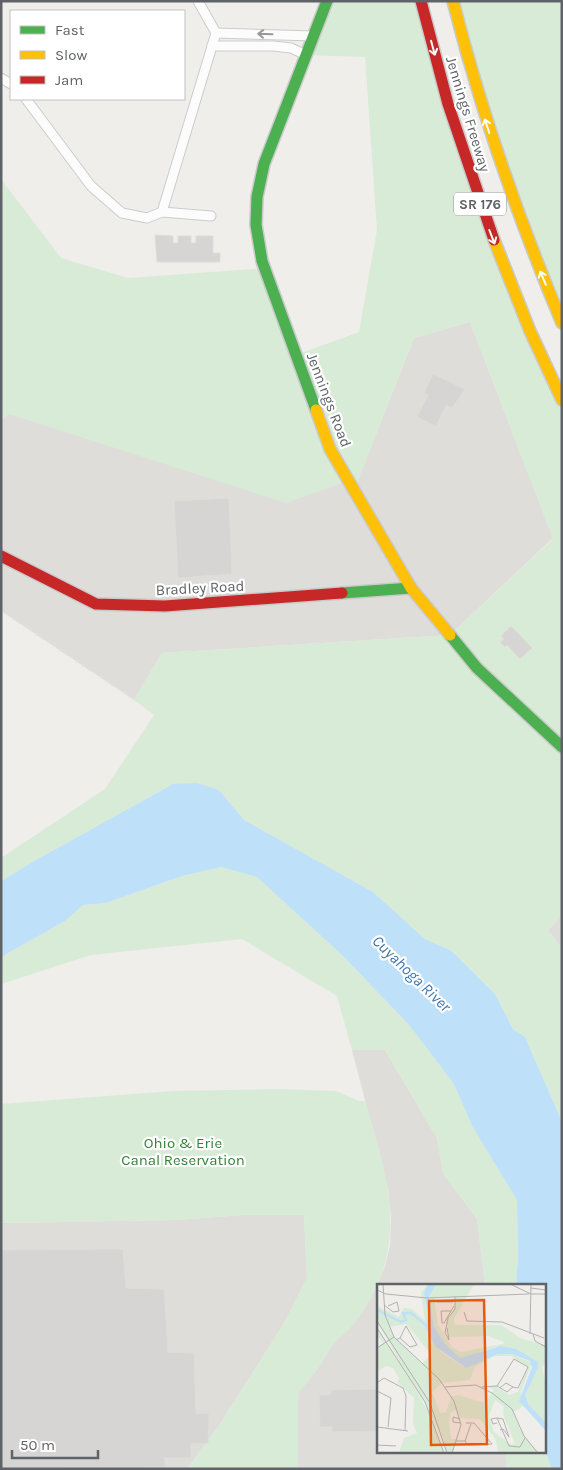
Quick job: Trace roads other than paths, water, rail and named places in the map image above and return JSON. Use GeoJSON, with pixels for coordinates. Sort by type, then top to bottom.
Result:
{"type":"FeatureCollection","features":[{"type":"Feature","properties":{"kind":"main road","name":"Jennings Road"},"geometry":{"type":"LineString","coordinates":[[326,1],[264,164],[257,197],[256,225],[262,261],[330,449],[411,588],[477,668],[562,747]]}},
{"type":"Feature","properties":{"kind":"main road","name":"Jennings Freeway"},"geometry":{"type":"LineString","coordinates":[[421,1],[451,116],[489,228],[534,341],[562,400]]}},
{"type":"Feature","properties":{"kind":"main road","name":"Jennings Freeway"},"geometry":{"type":"LineString","coordinates":[[453,1],[487,124],[522,225],[562,323]]}},
{"type":"Feature","properties":{"kind":"main road","name":"Bradley Road"},"geometry":{"type":"LineString","coordinates":[[1,556],[96,604],[165,606],[411,588]]}},
{"type":"Feature","properties":{"kind":"street"},"geometry":{"type":"LineString","coordinates":[[162,212],[216,33],[198,1]]}},
{"type":"Feature","properties":{"kind":"street"},"geometry":{"type":"LineString","coordinates":[[216,33],[314,36]]}},
{"type":"Feature","properties":{"kind":"street"},"geometry":{"type":"LineString","coordinates":[[212,46],[273,46],[291,48],[306,55]]}},
{"type":"Feature","properties":{"kind":"street"},"geometry":{"type":"LineString","coordinates":[[27,100],[91,186],[122,214],[147,218],[162,212],[211,216]]}},
{"type":"Feature","properties":{"kind":"water","name":"Cuyahoga River"},"geometry":{"type":"Polygon","coordinates":[[[197,783],[219,790],[244,820],[373,892],[425,939],[452,951],[495,994],[513,1029],[525,1037],[562,1122],[562,1469],[552,1469],[546,1452],[546,1284],[516,1284],[518,1256],[517,1200],[472,1126],[454,1084],[409,1025],[344,957],[257,877],[221,867],[182,876],[106,903],[83,905],[65,921],[1,957],[1,881],[173,784],[197,783]]]}},
{"type":"Feature","properties":{"kind":"railway"},"geometry":{"type":"LineString","coordinates":[[1,611],[134,700],[491,947],[562,1010]]}},
{"type":"Feature","properties":{"kind":"park label","name":"Ohio & Erie Canal Reservation"},"geometry":{"type":"Point","coordinates":[183,1152]}}]}
